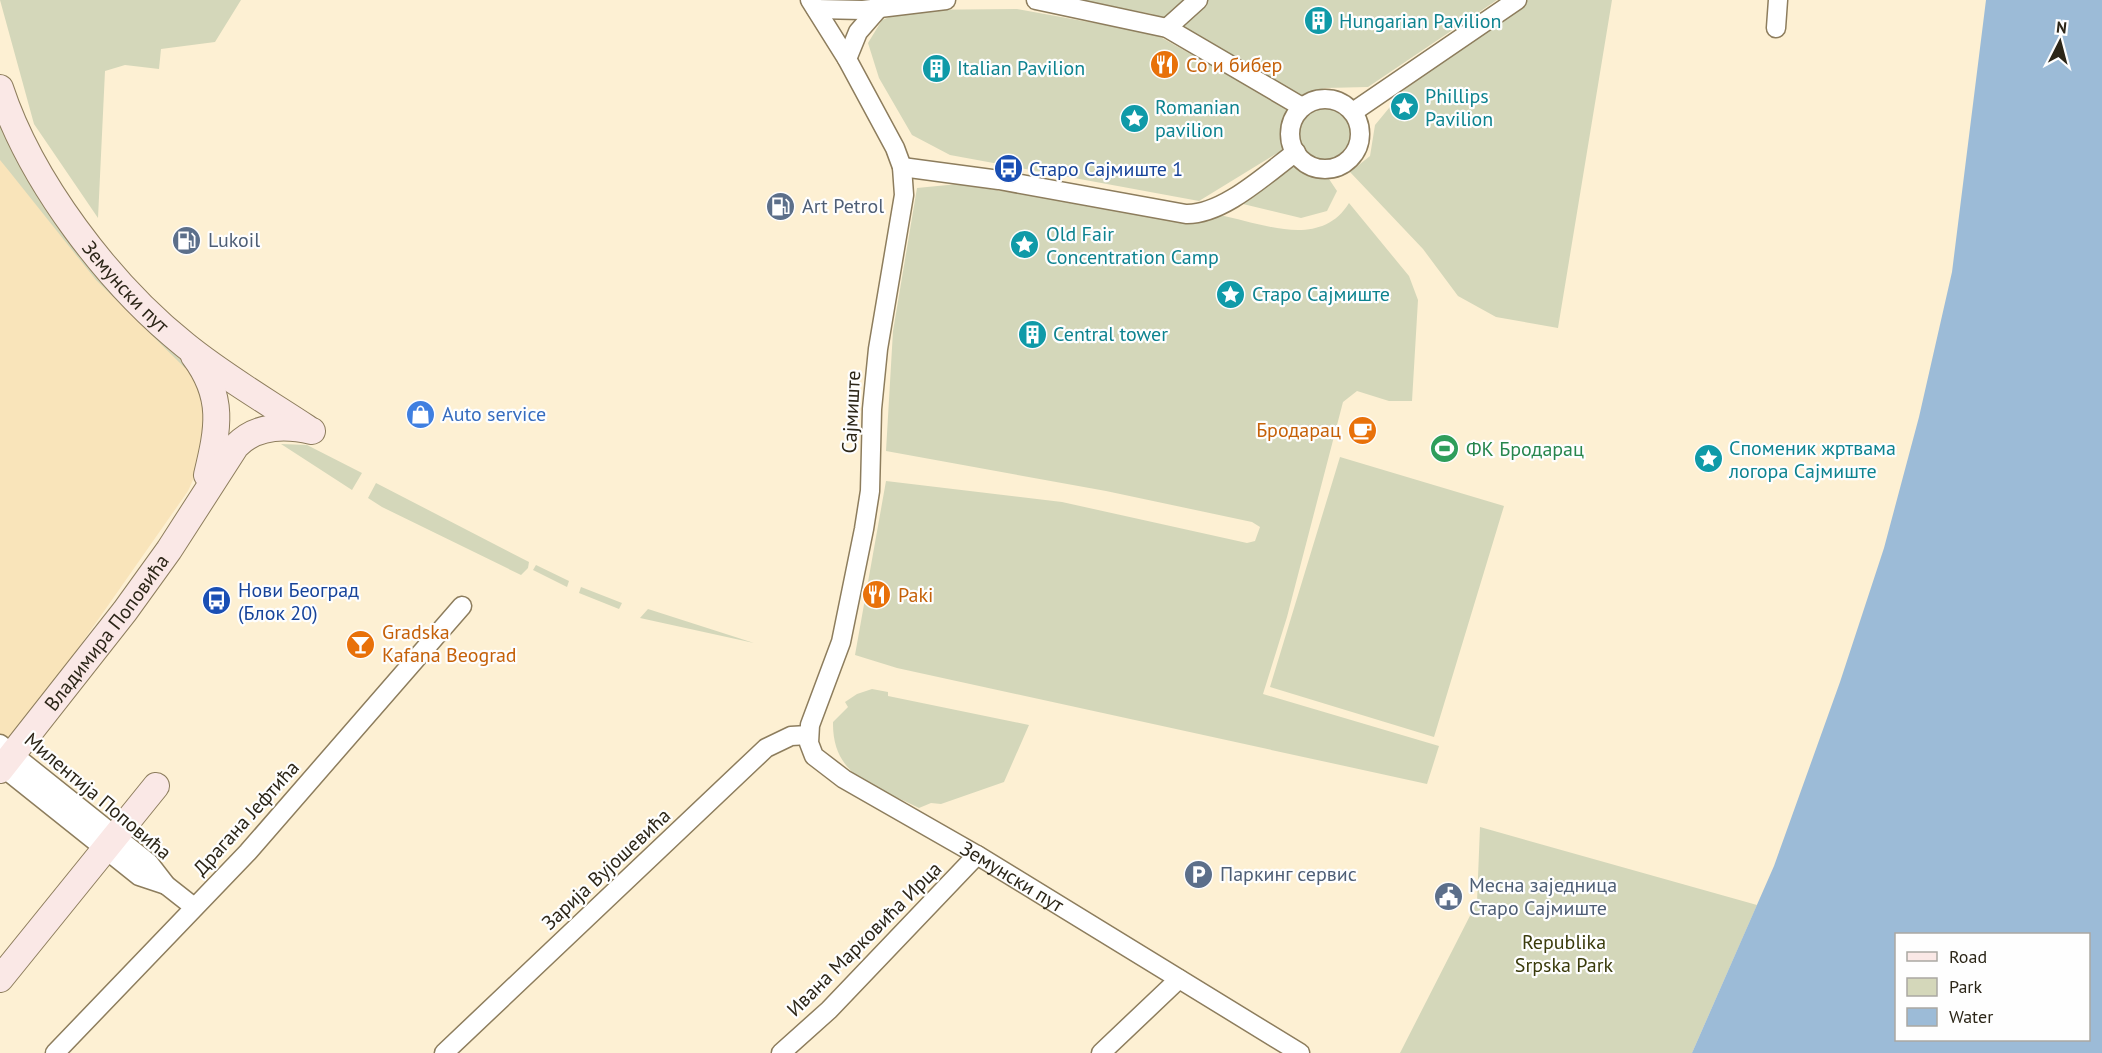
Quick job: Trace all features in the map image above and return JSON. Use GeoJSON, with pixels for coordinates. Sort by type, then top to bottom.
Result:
{"type":"FeatureCollection","features":[{"type":"Feature","properties":{"kind":"main road","name":"Земунски пут"},"geometry":{"type":"LineString","coordinates":[[0,88],[26,150],[50,192],[146,311],[188,347],[312,431]]}},
{"type":"Feature","properties":{"kind":"main road","name":"Владимира Поповића"},"geometry":{"type":"LineString","coordinates":[[188,347],[208,377],[217,412],[217,432],[206,490]]}},
{"type":"Feature","properties":{"kind":"main road","name":"Владимира Поповића"},"geometry":{"type":"LineString","coordinates":[[3,760],[124,611],[169,550],[230,453],[249,435],[273,428],[312,431]]}},
{"type":"Feature","properties":{"kind":"main road"},"geometry":{"type":"LineString","coordinates":[[0,979],[156,786]]}},
{"type":"Feature","properties":{"kind":"street","name":"Сајмиште"},"geometry":{"type":"LineString","coordinates":[[813,5],[878,9],[946,0]]}},
{"type":"Feature","properties":{"kind":"street"},"geometry":{"type":"LineString","coordinates":[[1036,0],[1167,28],[1302,107]]}},
{"type":"Feature","properties":{"kind":"street"},"geometry":{"type":"LineString","coordinates":[[1167,28],[1197,0]]}},
{"type":"Feature","properties":{"kind":"street"},"geometry":{"type":"LineString","coordinates":[[1353,112],[1517,0]]}},
{"type":"Feature","properties":{"kind":"street"},"geometry":{"type":"LineString","coordinates":[[1776,28],[1778,0]]}},
{"type":"Feature","properties":{"kind":"street","name":"Сајмиште"},"geometry":{"type":"LineString","coordinates":[[808,735],[836,658],[846,620],[870,491],[876,369],[904,203],[902,167],[892,141],[813,5]]}},
{"type":"Feature","properties":{"kind":"street"},"geometry":{"type":"LineString","coordinates":[[847,60],[858,32],[878,9]]}},
{"type":"Feature","properties":{"kind":"street"},"geometry":{"type":"LineString","coordinates":[[1329,99],[1346,106],[1353,112],[1358,120],[1360,139],[1353,156],[1346,162],[1321,168],[1306,163],[1296,152],[1290,134],[1296,115],[1302,107],[1310,102],[1329,99]]}},
{"type":"Feature","properties":{"kind":"street"},"geometry":{"type":"LineString","coordinates":[[902,167],[999,180],[1186,214],[1202,214],[1219,207],[1296,152]]}},
{"type":"Feature","properties":{"kind":"street","name":"Драгана Јефтића"},"geometry":{"type":"LineString","coordinates":[[55,1053],[248,852],[462,606]]}},
{"type":"Feature","properties":{"kind":"street","name":"Земунски пут"},"geometry":{"type":"LineString","coordinates":[[808,735],[811,750],[824,766],[977,855],[1300,1053]]}},
{"type":"Feature","properties":{"kind":"street","name":"Зарија Вујошевића"},"geometry":{"type":"LineString","coordinates":[[444,1053],[766,748],[791,736],[808,735]]}},
{"type":"Feature","properties":{"kind":"street","name":"Милентија Поповића"},"geometry":{"type":"LineString","coordinates":[[3,760],[110,843],[149,863],[166,885],[194,907]]}},
{"type":"Feature","properties":{"kind":"street","name":"Ивана Марковића Ирца"},"geometry":{"type":"LineString","coordinates":[[781,1053],[829,1010],[977,855]]}},
{"type":"Feature","properties":{"kind":"street"},"geometry":{"type":"LineString","coordinates":[[1101,1053],[1179,979]]}},
{"type":"Feature","properties":{"kind":"shaded area"},"geometry":{"type":"Polygon","coordinates":[[[0,111],[114,290],[191,369],[210,411],[196,473],[188,491],[7,750],[0,744],[0,111]]]}},
{"type":"Feature","properties":{"kind":"green space"},"geometry":{"type":"Polygon","coordinates":[[[0,0],[241,0],[215,42],[161,49],[159,69],[125,65],[105,71],[98,218],[34,124],[0,0]]]}},
{"type":"Feature","properties":{"kind":"green space"},"geometry":{"type":"Polygon","coordinates":[[[1080,0],[1497,0],[1368,87],[1325,88],[1299,97],[1152,14],[1080,0]]]}},
{"type":"Feature","properties":{"kind":"green space"},"geometry":{"type":"Polygon","coordinates":[[[1528,0],[1612,0],[1558,328],[1496,317],[1458,296],[1423,249],[1350,172],[1370,156],[1375,125],[1413,79],[1528,0]]]}},
{"type":"Feature","properties":{"kind":"green space"},"geometry":{"type":"Polygon","coordinates":[[[1017,9],[1155,34],[1289,109],[1281,128],[1284,149],[1199,201],[950,155],[912,135],[879,78],[868,43],[882,20],[907,10],[1017,9]]]}},
{"type":"Feature","properties":{"kind":"green space"},"geometry":{"type":"Polygon","coordinates":[[[1325,105],[1336,107],[1349,118],[1354,134],[1352,145],[1341,158],[1325,163],[1314,161],[1301,150],[1296,134],[1298,123],[1309,110],[1325,105]]]}},
{"type":"Feature","properties":{"kind":"green space"},"geometry":{"type":"Polygon","coordinates":[[[0,119],[115,295],[186,365],[185,368],[96,280],[0,160],[0,119]]]}},
{"type":"Feature","properties":{"kind":"green space"},"geometry":{"type":"Polygon","coordinates":[[[1296,163],[1313,174],[1327,176],[1337,191],[1327,211],[1301,218],[1243,204],[1296,163]]]}},
{"type":"Feature","properties":{"kind":"green space"},"geometry":{"type":"Polygon","coordinates":[[[958,184],[1198,222],[1213,219],[1219,215],[1289,230],[1306,230],[1322,226],[1337,217],[1349,203],[1409,276],[1418,300],[1412,401],[1389,401],[1357,391],[1343,402],[1287,617],[1263,694],[1439,746],[1427,784],[897,668],[855,655],[886,481],[1062,502],[1247,543],[1255,541],[1260,527],[1252,522],[1106,491],[886,451],[893,331],[917,188],[958,184]]]}},
{"type":"Feature","properties":{"kind":"green space"},"geometry":{"type":"Polygon","coordinates":[[[281,444],[307,445],[362,473],[352,490],[281,444]]]}},
{"type":"Feature","properties":{"kind":"green space"},"geometry":{"type":"Polygon","coordinates":[[[1340,457],[1504,506],[1434,737],[1270,687],[1340,457]]]}},
{"type":"Feature","properties":{"kind":"green space"},"geometry":{"type":"Polygon","coordinates":[[[376,483],[529,562],[528,568],[521,575],[382,507],[368,498],[376,483]]]}},
{"type":"Feature","properties":{"kind":"green space"},"geometry":{"type":"Polygon","coordinates":[[[536,565],[569,581],[567,587],[533,570],[536,565]]]}},
{"type":"Feature","properties":{"kind":"green space"},"geometry":{"type":"Polygon","coordinates":[[[581,587],[622,603],[619,609],[579,593],[581,587]]]}},
{"type":"Feature","properties":{"kind":"green space"},"geometry":{"type":"Polygon","coordinates":[[[648,609],[754,643],[640,618],[648,609]]]}},
{"type":"Feature","properties":{"kind":"green space"},"geometry":{"type":"Polygon","coordinates":[[[872,689],[888,692],[888,696],[1029,725],[1004,782],[941,804],[931,803],[919,808],[860,778],[848,768],[840,756],[835,741],[833,722],[848,707],[845,702],[857,694],[872,689]]]}},
{"type":"Feature","properties":{"kind":"green space","name":"Republika Srpska Park"},"geometry":{"type":"Polygon","coordinates":[[[1480,827],[1757,905],[1692,1053],[1400,1053],[1477,902],[1480,827]]]}},
{"type":"Feature","properties":{"kind":"water"},"geometry":{"type":"Polygon","coordinates":[[[1986,0],[2102,0],[2102,1053],[1692,1053],[1774,866],[1840,682],[1884,548],[1919,417],[1952,272],[1986,0]]]}},
{"type":"Feature","properties":{"kind":"place","name":"Hungarian Pavilion"},"geometry":{"type":"Point","coordinates":[1318,21]}},
{"type":"Feature","properties":{"kind":"place","name":"Со и бибер"},"geometry":{"type":"Point","coordinates":[1165,65]}},
{"type":"Feature","properties":{"kind":"place","name":"Italian Pavilion"},"geometry":{"type":"Point","coordinates":[936,68]}},
{"type":"Feature","properties":{"kind":"place","name":"Phillips Pavilion"},"geometry":{"type":"Point","coordinates":[1404,107]}},
{"type":"Feature","properties":{"kind":"place","name":"Romanian pavilion"},"geometry":{"type":"Point","coordinates":[1134,119]}},
{"type":"Feature","properties":{"kind":"place","name":"Старо Сајмиште 1"},"geometry":{"type":"Point","coordinates":[1008,169]}},
{"type":"Feature","properties":{"kind":"place","name":"Art Petrol"},"geometry":{"type":"Point","coordinates":[781,206]}},
{"type":"Feature","properties":{"kind":"place","name":"Lukoil"},"geometry":{"type":"Point","coordinates":[187,240]}},
{"type":"Feature","properties":{"kind":"place","name":"Old Fair Concentration Camp"},"geometry":{"type":"Point","coordinates":[1025,245]}},
{"type":"Feature","properties":{"kind":"place","name":"Старо Сајмиште"},"geometry":{"type":"Point","coordinates":[1231,294]}},
{"type":"Feature","properties":{"kind":"place","name":"Central tower"},"geometry":{"type":"Point","coordinates":[1032,334]}},
{"type":"Feature","properties":{"kind":"place","name":"Auto service"},"geometry":{"type":"Point","coordinates":[421,414]}},
{"type":"Feature","properties":{"kind":"place","name":"Бродарац"},"geometry":{"type":"Point","coordinates":[1362,430]}},
{"type":"Feature","properties":{"kind":"place","name":"ФК Бродарац"},"geometry":{"type":"Point","coordinates":[1445,449]}},
{"type":"Feature","properties":{"kind":"place","name":"Споменик жртвама логора Сајмиште"},"geometry":{"type":"Point","coordinates":[1708,459]}},
{"type":"Feature","properties":{"kind":"place","name":"Paki"},"geometry":{"type":"Point","coordinates":[877,595]}},
{"type":"Feature","properties":{"kind":"place","name":"Нови Београд (Блок 20)"},"geometry":{"type":"Point","coordinates":[217,601]}},
{"type":"Feature","properties":{"kind":"place","name":"Gradska Kafana Beograd"},"geometry":{"type":"Point","coordinates":[361,644]}},
{"type":"Feature","properties":{"kind":"place","name":"Паркинг сервис"},"geometry":{"type":"Point","coordinates":[1199,874]}},
{"type":"Feature","properties":{"kind":"place","name":"Месна заједница Старо Сајмиште"},"geometry":{"type":"Point","coordinates":[1448,896]}}]}
